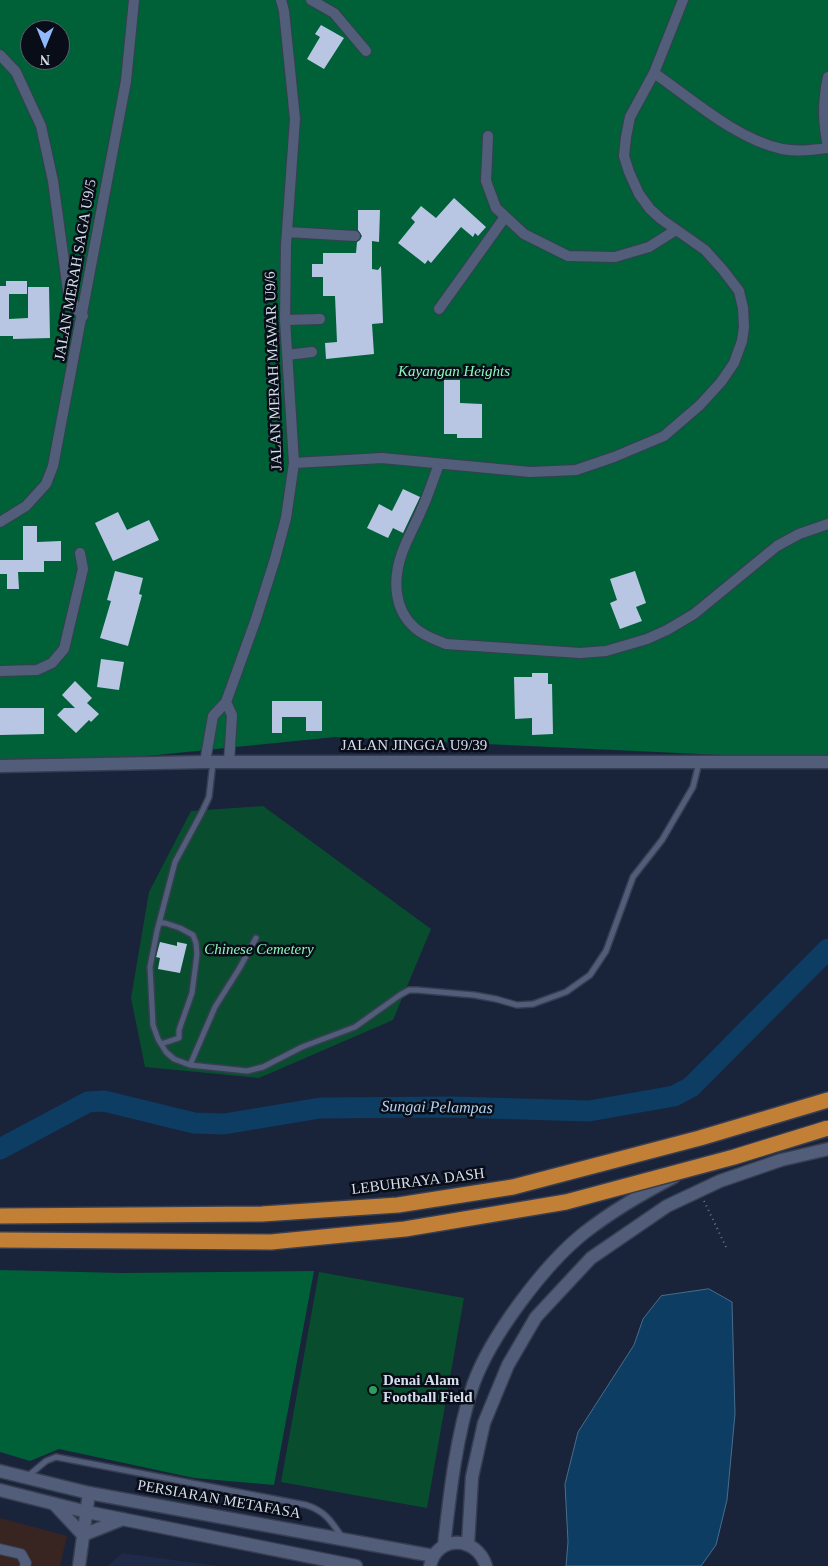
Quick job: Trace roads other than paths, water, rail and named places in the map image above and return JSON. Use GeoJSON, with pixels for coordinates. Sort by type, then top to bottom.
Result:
{"type":"FeatureCollection","features":[{"type":"Feature","properties":{"kind":"highway","name":"LEBUHRAYA DASH"},"geometry":{"type":"LineString","coordinates":[[0,1216],[262,1214],[398,1205],[513,1187],[700,1138],[828,1100]]}},
{"type":"Feature","properties":{"kind":"highway"},"geometry":{"type":"LineString","coordinates":[[0,1240],[271,1242],[405,1229],[566,1202],[734,1157],[828,1126]]}},
{"type":"Feature","properties":{"kind":"street","name":"JALAN MERAH SAGA U9/5"},"geometry":{"type":"LineString","coordinates":[[0,522],[26,506],[46,484],[53,466],[83,316],[126,81],[134,0]]}},
{"type":"Feature","properties":{"kind":"street","name":"JALAN MERAH MAWAR U9/6"},"geometry":{"type":"LineString","coordinates":[[209,762],[213,716],[226,702],[256,619],[286,518],[294,463],[285,320],[287,232],[295,119],[284,11],[281,0]]}},
{"type":"Feature","properties":{"kind":"street"},"geometry":{"type":"LineString","coordinates":[[311,0],[334,12],[366,51]]}},
{"type":"Feature","properties":{"kind":"street"},"geometry":{"type":"LineString","coordinates":[[294,463],[382,458],[530,472],[576,470],[614,457],[664,436],[700,405],[721,382],[734,363],[742,341],[744,327],[743,308],[738,291],[705,250],[650,209],[639,194],[624,156],[630,117],[654,73],[683,0]]}},
{"type":"Feature","properties":{"kind":"street"},"geometry":{"type":"LineString","coordinates":[[0,55],[16,72],[41,126],[53,181],[68,291],[76,309],[83,316]]}},
{"type":"Feature","properties":{"kind":"street"},"geometry":{"type":"LineString","coordinates":[[654,73],[728,125],[761,142],[783,149],[809,151],[828,147],[825,132],[828,77]]}},
{"type":"Feature","properties":{"kind":"street"},"geometry":{"type":"LineString","coordinates":[[488,136],[486,181],[496,208],[524,234],[568,256],[615,257],[649,247],[676,230]]}},
{"type":"Feature","properties":{"kind":"street"},"geometry":{"type":"LineString","coordinates":[[439,309],[506,217]]}},
{"type":"Feature","properties":{"kind":"street"},"geometry":{"type":"LineString","coordinates":[[287,232],[355,236]]}},
{"type":"Feature","properties":{"kind":"street"},"geometry":{"type":"LineString","coordinates":[[285,320],[320,319]]}},
{"type":"Feature","properties":{"kind":"street"},"geometry":{"type":"LineString","coordinates":[[287,355],[312,352]]}},
{"type":"Feature","properties":{"kind":"street"},"geometry":{"type":"LineString","coordinates":[[439,464],[397,568],[397,592],[399,604],[415,628],[431,638],[446,644],[580,653],[606,651],[638,641],[667,630],[694,614],[777,546],[799,534],[828,524]]}},
{"type":"Feature","properties":{"kind":"street"},"geometry":{"type":"LineString","coordinates":[[0,671],[37,670],[52,663],[64,648],[83,569],[80,553]]}},
{"type":"Feature","properties":{"kind":"street"},"geometry":{"type":"LineString","coordinates":[[226,702],[232,715],[229,762]]}},
{"type":"Feature","properties":{"kind":"street","name":"JALAN JINGGA U9/39"},"geometry":{"type":"LineString","coordinates":[[0,766],[209,762],[828,762]]}},
{"type":"Feature","properties":{"kind":"street"},"geometry":{"type":"LineString","coordinates":[[432,1561],[444,1546],[460,1435],[474,1384],[491,1348],[514,1310],[558,1257],[584,1233],[640,1195],[702,1161],[781,1136],[828,1126]]}},
{"type":"Feature","properties":{"kind":"street"},"geometry":{"type":"LineString","coordinates":[[468,1544],[472,1477],[484,1423],[508,1365],[536,1317],[591,1258],[667,1206],[720,1181],[780,1160],[828,1149]]}},
{"type":"Feature","properties":{"kind":"street","name":"PERSIARAN METAFASA"},"geometry":{"type":"LineString","coordinates":[[0,1471],[89,1493],[344,1540],[432,1561]]}},
{"type":"Feature","properties":{"kind":"street"},"geometry":{"type":"LineString","coordinates":[[0,1490],[87,1512],[356,1566]]}},
{"type":"Feature","properties":{"kind":"street"},"geometry":{"type":"LineString","coordinates":[[79,1566],[89,1493]]}},
{"type":"Feature","properties":{"kind":"street"},"geometry":{"type":"LineString","coordinates":[[53,1503],[83,1535]]}},
{"type":"Feature","properties":{"kind":"street"},"geometry":{"type":"LineString","coordinates":[[83,1535],[123,1519]]}},
{"type":"Feature","properties":{"kind":"street"},"geometry":{"type":"LineString","coordinates":[[444,1546],[460,1543],[468,1544],[477,1549],[483,1557],[486,1566]]}},
{"type":"Feature","properties":{"kind":"street"},"geometry":{"type":"LineString","coordinates":[[0,1549],[21,1554],[26,1563],[25,1566]]}},
{"type":"Feature","properties":{"kind":"lane"},"geometry":{"type":"LineString","coordinates":[[209,762],[209,797],[175,862],[159,923],[150,966],[153,1025],[161,1044],[174,1059],[190,1065],[247,1072],[263,1067],[302,1047],[355,1027],[400,994],[409,990],[474,995],[516,1005],[533,1004],[566,992],[590,975],[606,951],[633,877],[662,840],[693,787],[699,763]]}},
{"type":"Feature","properties":{"kind":"lane"},"geometry":{"type":"LineString","coordinates":[[159,923],[165,923],[193,935],[197,954],[192,993],[179,1030],[179,1038],[161,1044]]}},
{"type":"Feature","properties":{"kind":"lane"},"geometry":{"type":"LineString","coordinates":[[190,1065],[215,1007],[256,938]]}},
{"type":"Feature","properties":{"kind":"lane"},"geometry":{"type":"LineString","coordinates":[[25,1478],[46,1461],[56,1457],[287,1501],[317,1509],[326,1515],[344,1540]]}},
{"type":"Feature","properties":{"kind":"waterway","name":"Sungai Pelampas"},"geometry":{"type":"LineString","coordinates":[[0,1149],[88,1102],[104,1101],[194,1123],[224,1124],[320,1108],[453,1107],[589,1111],[674,1096],[691,1087],[828,949]]}},
{"type":"Feature","properties":{"kind":"place","name":"Denai Alam Football Field"},"geometry":{"type":"Point","coordinates":[373,1390]}},
{"type":"Feature","properties":{"kind":"park label","name":"Kayangan Heights"},"geometry":{"type":"Point","coordinates":[454,372]}},
{"type":"Feature","properties":{"kind":"park label","name":"Chinese Cemetery"},"geometry":{"type":"Point","coordinates":[259,950]}}]}
